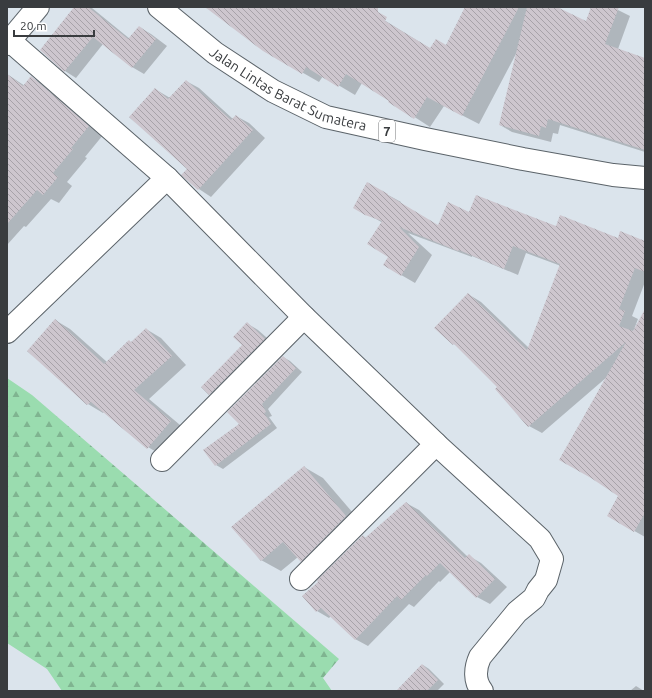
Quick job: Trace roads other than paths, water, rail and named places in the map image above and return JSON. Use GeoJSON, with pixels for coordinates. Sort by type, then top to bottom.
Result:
{"type":"FeatureCollection","features":[{"type":"Feature","properties":{"kind":"main road"},"geometry":{"type":"LineString","coordinates":[[38,7],[9,42],[167,178],[304,317],[436,444],[540,539],[552,559],[546,580],[534,598],[517,612],[480,658],[476,665],[476,672],[479,687],[482,691]]}},
{"type":"Feature","properties":{"kind":"main road","name":"Jalan Lintas Barat Sumatera"},"geometry":{"type":"LineString","coordinates":[[159,7],[214,53],[273,92],[326,117],[524,159],[614,175],[645,178]]}},
{"type":"Feature","properties":{"kind":"main road"},"geometry":{"type":"LineString","coordinates":[[7,332],[167,178]]}},
{"type":"Feature","properties":{"kind":"main road"},"geometry":{"type":"LineString","coordinates":[[162,460],[304,317]]}},
{"type":"Feature","properties":{"kind":"main road"},"geometry":{"type":"LineString","coordinates":[[301,579],[436,444]]}}]}
